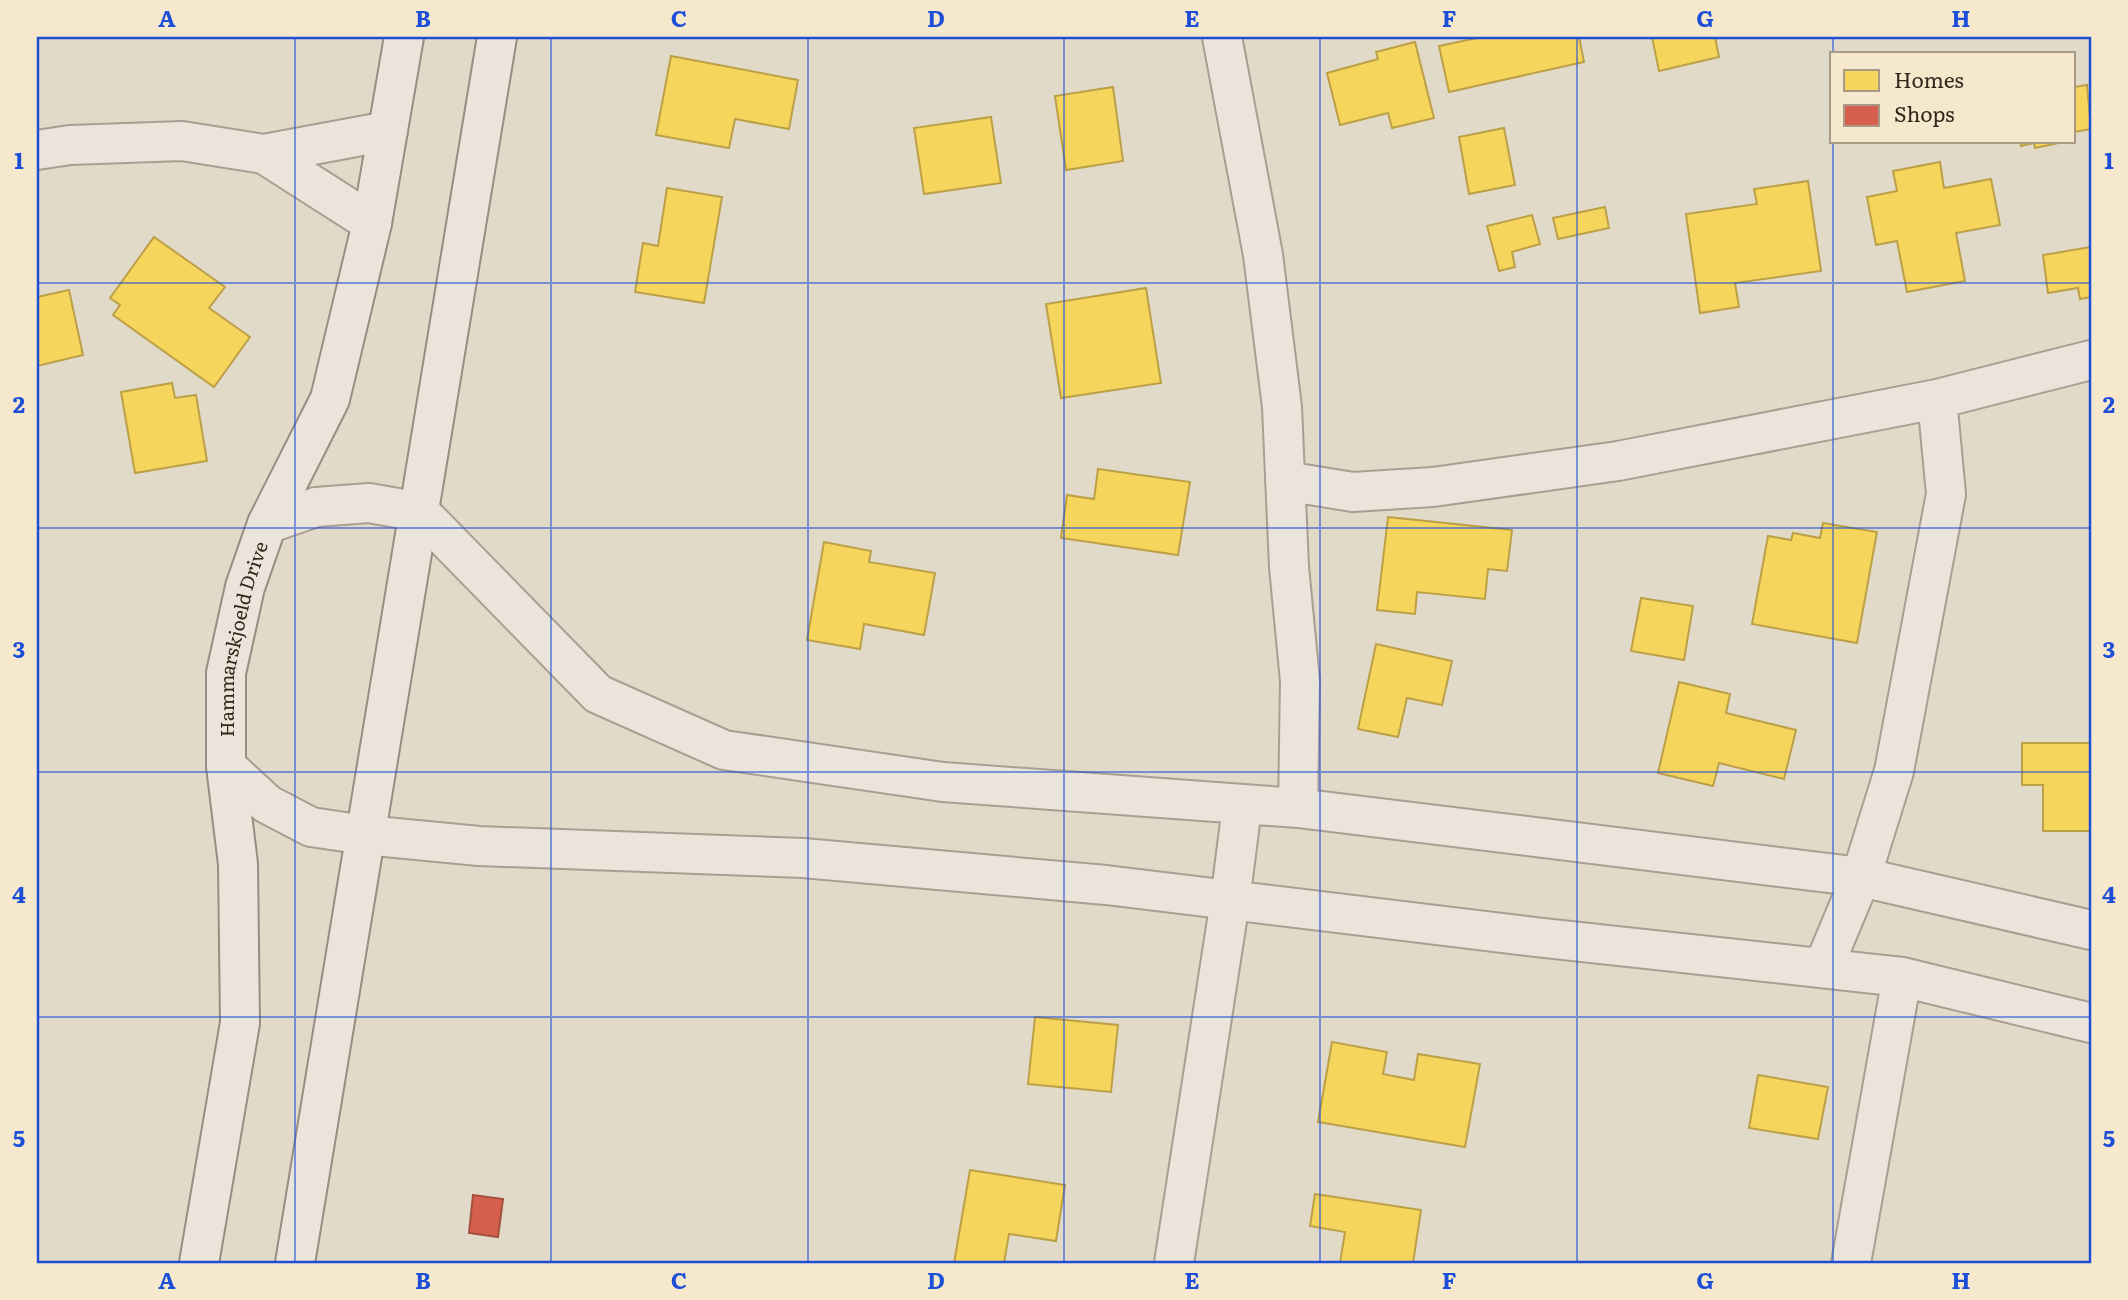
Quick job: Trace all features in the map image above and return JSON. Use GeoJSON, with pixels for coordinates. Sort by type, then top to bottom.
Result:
{"type":"FeatureCollection","features":[{"type":"Feature","properties":{"kind":"street","name":"Hammarskjoeld Drive"},"geometry":{"type":"LineString","coordinates":[[199,1263],[240,1023],[237,864],[226,765],[226,673],[244,587],[267,524],[330,399],[372,223],[404,37]]}},
{"type":"Feature","properties":{"kind":"street"},"geometry":{"type":"LineString","coordinates":[[295,1263],[498,37]]}},
{"type":"Feature","properties":{"kind":"street"},"geometry":{"type":"LineString","coordinates":[[1222,37],[1263,255],[1282,407],[1300,681],[1298,808]]}},
{"type":"Feature","properties":{"kind":"street"},"geometry":{"type":"LineString","coordinates":[[37,150],[70,145],[181,141],[264,154],[388,131]]}},
{"type":"Feature","properties":{"kind":"street"},"geometry":{"type":"LineString","coordinates":[[264,154],[372,223]]}},
{"type":"Feature","properties":{"kind":"street"},"geometry":{"type":"LineString","coordinates":[[1285,481],[1353,492],[1433,487],[1618,461],[1937,399],[2091,360]]}},
{"type":"Feature","properties":{"kind":"street"},"geometry":{"type":"LineString","coordinates":[[1823,968],[1861,877],[1895,771],[1946,495],[1937,399]]}},
{"type":"Feature","properties":{"kind":"street"},"geometry":{"type":"LineString","coordinates":[[267,524],[316,508],[369,503],[421,512],[598,694],[724,750],[943,782],[1241,807],[1298,808],[1861,877],[2091,930]]}},
{"type":"Feature","properties":{"kind":"street"},"geometry":{"type":"LineString","coordinates":[[226,765],[267,804],[311,827],[365,835],[479,846],[803,858],[1106,885],[1902,976],[2091,1023]]}},
{"type":"Feature","properties":{"kind":"street"},"geometry":{"type":"LineString","coordinates":[[1174,1263],[1230,901],[1241,807]]}},
{"type":"Feature","properties":{"kind":"street"},"geometry":{"type":"LineString","coordinates":[[1852,1263],[1902,976]]}},
{"type":"Feature","properties":{"kind":"building: Homes"},"geometry":{"type":"Polygon","coordinates":[[[1482,37],[1579,37],[1584,62],[1449,92],[1439,46],[1482,37]]]}},
{"type":"Feature","properties":{"kind":"building: Homes"},"geometry":{"type":"Polygon","coordinates":[[[1652,37],[1715,37],[1719,57],[1659,71],[1652,37]]]}},
{"type":"Feature","properties":{"kind":"building: Homes"},"geometry":{"type":"Polygon","coordinates":[[[1415,42],[1434,118],[1392,128],[1388,113],[1340,125],[1327,73],[1378,59],[1376,52],[1415,42]]]}},
{"type":"Feature","properties":{"kind":"building: Homes"},"geometry":{"type":"Polygon","coordinates":[[[671,56],[798,80],[789,129],[735,119],[729,148],[656,135],[671,56]]]}},
{"type":"Feature","properties":{"kind":"building: Homes"},"geometry":{"type":"Polygon","coordinates":[[[2087,85],[2091,129],[2076,132],[2076,87],[2087,85]]]}},
{"type":"Feature","properties":{"kind":"building: Homes"},"geometry":{"type":"Polygon","coordinates":[[[1113,87],[1123,161],[1066,170],[1055,96],[1113,87]]]}},
{"type":"Feature","properties":{"kind":"building: Homes"},"geometry":{"type":"Polygon","coordinates":[[[991,117],[1001,183],[924,194],[914,128],[991,117]]]}},
{"type":"Feature","properties":{"kind":"building: Homes"},"geometry":{"type":"Polygon","coordinates":[[[1504,128],[1515,185],[1469,194],[1459,137],[1504,128]]]}},
{"type":"Feature","properties":{"kind":"building: Homes"},"geometry":{"type":"Polygon","coordinates":[[[2034,144],[2054,144],[2035,148],[2034,144]]]}},
{"type":"Feature","properties":{"kind":"building: Homes"},"geometry":{"type":"Polygon","coordinates":[[[1940,162],[1944,188],[1991,179],[2000,225],[1956,233],[1965,281],[1907,292],[1897,241],[1876,245],[1867,197],[1897,191],[1893,171],[1940,162]]]}},
{"type":"Feature","properties":{"kind":"building: Homes"},"geometry":{"type":"Polygon","coordinates":[[[1808,181],[1821,271],[1735,283],[1739,307],[1700,313],[1686,214],[1757,204],[1754,189],[1808,181]]]}},
{"type":"Feature","properties":{"kind":"building: Homes"},"geometry":{"type":"Polygon","coordinates":[[[667,188],[722,197],[704,303],[635,292],[643,243],[658,246],[667,188]]]}},
{"type":"Feature","properties":{"kind":"building: Homes"},"geometry":{"type":"Polygon","coordinates":[[[1605,207],[1609,228],[1558,239],[1553,218],[1605,207]]]}},
{"type":"Feature","properties":{"kind":"building: Homes"},"geometry":{"type":"Polygon","coordinates":[[[1532,215],[1540,244],[1512,252],[1515,267],[1499,271],[1487,226],[1532,215]]]}},
{"type":"Feature","properties":{"kind":"building: Homes"},"geometry":{"type":"Polygon","coordinates":[[[154,237],[225,287],[209,308],[250,337],[214,387],[113,315],[120,305],[110,298],[154,237]]]}},
{"type":"Feature","properties":{"kind":"building: Homes"},"geometry":{"type":"Polygon","coordinates":[[[2091,247],[2091,297],[2080,299],[2078,288],[2048,293],[2043,255],[2091,247]]]}},
{"type":"Feature","properties":{"kind":"building: Homes"},"geometry":{"type":"Polygon","coordinates":[[[1146,288],[1161,383],[1061,398],[1046,304],[1146,288]]]}},
{"type":"Feature","properties":{"kind":"building: Homes"},"geometry":{"type":"Polygon","coordinates":[[[69,290],[83,355],[37,366],[37,297],[69,290]]]}},
{"type":"Feature","properties":{"kind":"building: Homes"},"geometry":{"type":"Polygon","coordinates":[[[172,383],[175,398],[196,395],[207,461],[135,473],[121,392],[172,383]]]}},
{"type":"Feature","properties":{"kind":"building: Homes"},"geometry":{"type":"Polygon","coordinates":[[[1098,469],[1190,482],[1178,555],[1061,538],[1067,495],[1094,499],[1098,469]]]}},
{"type":"Feature","properties":{"kind":"building: Homes"},"geometry":{"type":"Polygon","coordinates":[[[1388,517],[1512,530],[1507,571],[1488,569],[1485,599],[1417,592],[1415,614],[1377,610],[1388,517]]]}},
{"type":"Feature","properties":{"kind":"building: Homes"},"geometry":{"type":"Polygon","coordinates":[[[1823,523],[1877,532],[1857,643],[1752,624],[1768,536],[1791,540],[1793,533],[1820,538],[1823,523]]]}},
{"type":"Feature","properties":{"kind":"building: Homes"},"geometry":{"type":"Polygon","coordinates":[[[824,542],[871,551],[869,562],[935,573],[924,635],[864,624],[860,649],[807,640],[824,542]]]}},
{"type":"Feature","properties":{"kind":"building: Homes"},"geometry":{"type":"Polygon","coordinates":[[[1641,598],[1693,606],[1684,660],[1631,651],[1641,598]]]}},
{"type":"Feature","properties":{"kind":"building: Homes"},"geometry":{"type":"Polygon","coordinates":[[[1376,644],[1452,661],[1442,705],[1407,698],[1398,737],[1358,729],[1376,644]]]}},
{"type":"Feature","properties":{"kind":"building: Homes"},"geometry":{"type":"Polygon","coordinates":[[[1679,682],[1730,694],[1726,713],[1796,730],[1784,779],[1719,763],[1713,786],[1658,773],[1679,682]]]}},
{"type":"Feature","properties":{"kind":"building: Homes"},"geometry":{"type":"Polygon","coordinates":[[[2022,743],[2091,743],[2091,831],[2043,831],[2043,785],[2022,785],[2022,743]]]}},
{"type":"Feature","properties":{"kind":"building: Homes"},"geometry":{"type":"Polygon","coordinates":[[[1035,1017],[1118,1025],[1111,1092],[1028,1084],[1035,1017]]]}},
{"type":"Feature","properties":{"kind":"building: Homes"},"geometry":{"type":"Polygon","coordinates":[[[1332,1042],[1387,1052],[1383,1074],[1414,1080],[1418,1054],[1480,1064],[1465,1147],[1318,1122],[1332,1042]]]}},
{"type":"Feature","properties":{"kind":"building: Homes"},"geometry":{"type":"Polygon","coordinates":[[[1758,1075],[1828,1087],[1818,1139],[1749,1128],[1758,1075]]]}},
{"type":"Feature","properties":{"kind":"building: Homes"},"geometry":{"type":"Polygon","coordinates":[[[970,1170],[1065,1185],[1056,1241],[1009,1234],[1004,1263],[954,1263],[970,1170]]]}},
{"type":"Feature","properties":{"kind":"building: Homes"},"geometry":{"type":"Polygon","coordinates":[[[1315,1194],[1421,1210],[1413,1263],[1340,1263],[1345,1232],[1310,1226],[1315,1194]]]}},
{"type":"Feature","properties":{"kind":"building: Shops"},"geometry":{"type":"Polygon","coordinates":[[[473,1195],[503,1199],[498,1237],[469,1233],[473,1195]]]}}]}
